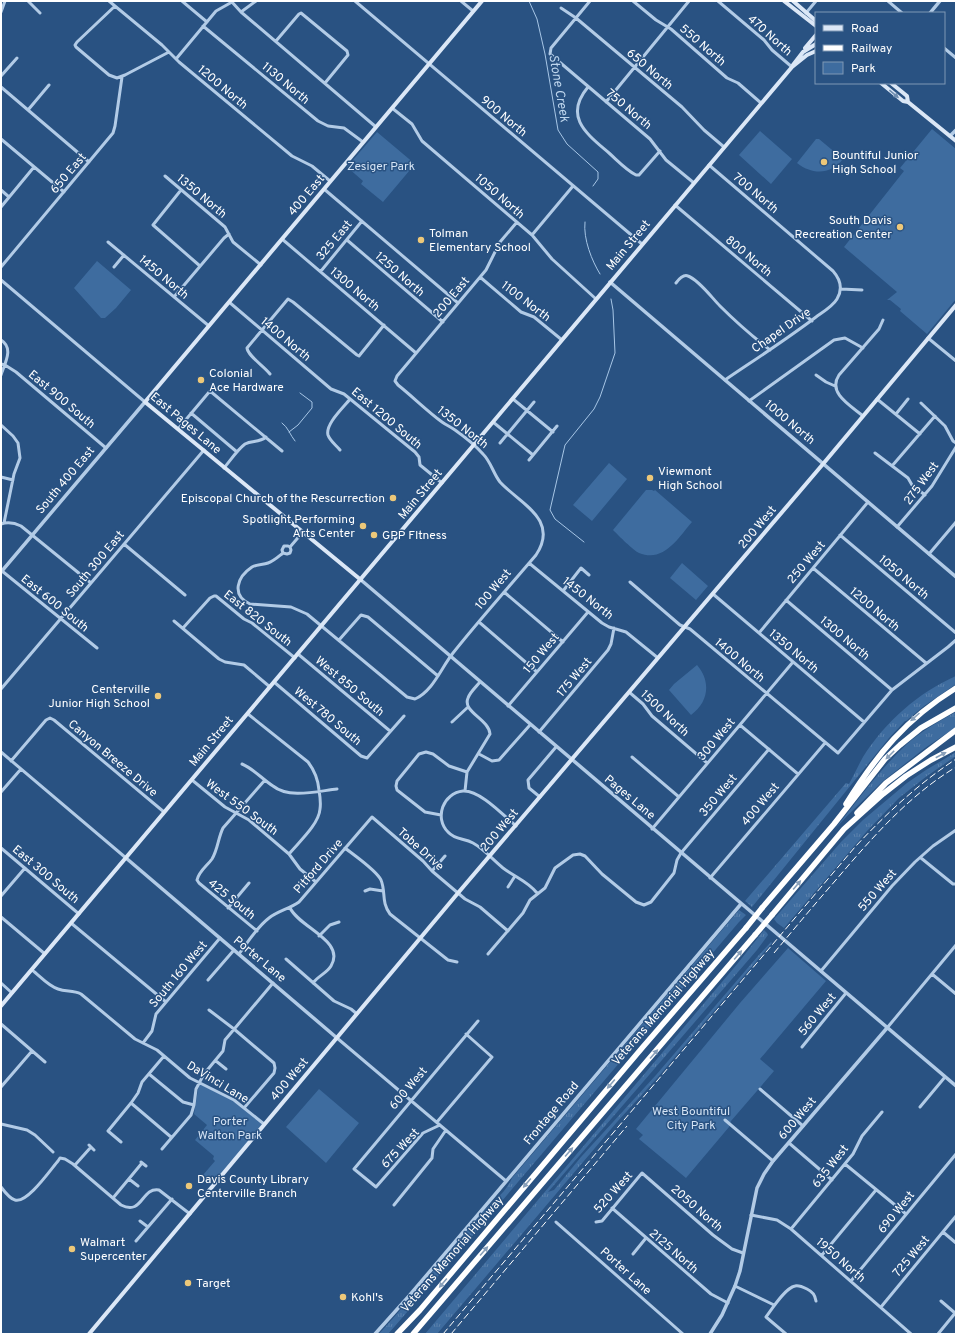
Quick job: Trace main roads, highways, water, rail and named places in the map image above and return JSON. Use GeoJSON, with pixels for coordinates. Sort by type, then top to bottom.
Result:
{"type":"FeatureCollection","features":[{"type":"Feature","properties":{"kind":"highway"},"geometry":{"type":"LineString","coordinates":[[834,824],[859,783],[896,735],[921,712],[956,688]]}},
{"type":"Feature","properties":{"kind":"highway","name":"Veterans Memorial Highway"},"geometry":{"type":"LineString","coordinates":[[397,1334],[420,1310],[746,928],[834,824],[885,759],[921,728],[956,708]]}},
{"type":"Feature","properties":{"kind":"highway"},"geometry":{"type":"LineString","coordinates":[[844,829],[861,808],[886,783],[956,730]]}},
{"type":"Feature","properties":{"kind":"highway","name":"Veterans Memorial Highway"},"geometry":{"type":"LineString","coordinates":[[413,1334],[844,829],[882,794],[906,776],[931,760],[956,747]]}},
{"type":"Feature","properties":{"kind":"main road","name":"400 East"},"geometry":{"type":"LineString","coordinates":[[145,402],[482,1]]}},
{"type":"Feature","properties":{"kind":"main road"},"geometry":{"type":"LineString","coordinates":[[784,1],[815,25]]}},
{"type":"Feature","properties":{"kind":"main road"},"geometry":{"type":"LineString","coordinates":[[793,1],[815,20]]}},
{"type":"Feature","properties":{"kind":"main road"},"geometry":{"type":"LineString","coordinates":[[808,20],[815,30]]}},
{"type":"Feature","properties":{"kind":"main road"},"geometry":{"type":"LineString","coordinates":[[800,54],[815,36]]}},
{"type":"Feature","properties":{"kind":"main road","name":"Main Street"},"geometry":{"type":"LineString","coordinates":[[1,1006],[762,103],[792,67],[800,54],[815,44]]}},
{"type":"Feature","properties":{"kind":"main road","name":"Main Street"},"geometry":{"type":"LineString","coordinates":[[792,67],[815,52]]}},
{"type":"Feature","properties":{"kind":"main road"},"geometry":{"type":"LineString","coordinates":[[882,84],[903,100],[908,102],[956,141]]}},
{"type":"Feature","properties":{"kind":"main road"},"geometry":{"type":"LineString","coordinates":[[892,84],[906,96],[908,102]]}},
{"type":"Feature","properties":{"kind":"main road","name":"200 West"},"geometry":{"type":"LineString","coordinates":[[458,893],[713,594],[956,305]]}},
{"type":"Feature","properties":{"kind":"main road","name":"East Pages Lane"},"geometry":{"type":"LineString","coordinates":[[145,402],[360,580]]}},
{"type":"Feature","properties":{"kind":"main road","name":"400 West"},"geometry":{"type":"LineString","coordinates":[[89,1334],[458,893]]}},
{"type":"Feature","properties":{"kind":"waterway","name":"Stone Creek"},"geometry":{"type":"LineString","coordinates":[[529,1],[537,19],[545,54],[558,130],[567,144],[598,172],[598,179],[593,186]]}},
{"type":"Feature","properties":{"kind":"waterway","name":"Stone Creek"},"geometry":{"type":"LineString","coordinates":[[585,222],[585,235],[589,250],[600,274]]}},
{"type":"Feature","properties":{"kind":"waterway","name":"Stone Creek"},"geometry":{"type":"LineString","coordinates":[[584,542],[555,519],[550,510],[565,445],[594,409],[600,397],[615,353],[611,299]]}},
{"type":"Feature","properties":{"kind":"waterway"},"geometry":{"type":"LineString","coordinates":[[289,432],[298,425],[312,408],[312,402],[300,393]]}},
{"type":"Feature","properties":{"kind":"waterway"},"geometry":{"type":"LineString","coordinates":[[282,423],[295,441]]}},
{"type":"Feature","properties":{"kind":"railway"},"geometry":{"type":"LineString","coordinates":[[443,1334],[855,847],[903,800],[956,759]]}},
{"type":"Feature","properties":{"kind":"railway"},"geometry":{"type":"LineString","coordinates":[[774,953],[876,834],[922,791],[956,767]]}},
{"type":"Feature","properties":{"kind":"railway"},"geometry":{"type":"LineString","coordinates":[[451,1334],[627,1126]]}},
{"type":"Feature","properties":{"kind":"place","name":"Bountiful Junior High School"},"geometry":{"type":"Point","coordinates":[824,162]}},
{"type":"Feature","properties":{"kind":"place","name":"South Davis Recreation Center"},"geometry":{"type":"Point","coordinates":[900,227]}},
{"type":"Feature","properties":{"kind":"place","name":"Tolman Elementary School"},"geometry":{"type":"Point","coordinates":[421,240]}},
{"type":"Feature","properties":{"kind":"place","name":"Colonial Ace Hardware"},"geometry":{"type":"Point","coordinates":[201,380]}},
{"type":"Feature","properties":{"kind":"place","name":"Viewmont High School"},"geometry":{"type":"Point","coordinates":[650,478]}},
{"type":"Feature","properties":{"kind":"place","name":"Episcopal Church of the Rescurrection"},"geometry":{"type":"Point","coordinates":[393,498]}},
{"type":"Feature","properties":{"kind":"place","name":"Spotlight Performing Arts Center"},"geometry":{"type":"Point","coordinates":[363,526]}},
{"type":"Feature","properties":{"kind":"place","name":"GPP FItness"},"geometry":{"type":"Point","coordinates":[374,535]}},
{"type":"Feature","properties":{"kind":"place","name":"Centerville Junior High School"},"geometry":{"type":"Point","coordinates":[158,696]}},
{"type":"Feature","properties":{"kind":"place","name":"Davis County Library Centerville Branch"},"geometry":{"type":"Point","coordinates":[189,1186]}},
{"type":"Feature","properties":{"kind":"place","name":"Walmart Supercenter"},"geometry":{"type":"Point","coordinates":[72,1249]}},
{"type":"Feature","properties":{"kind":"place","name":"Target"},"geometry":{"type":"Point","coordinates":[188,1283]}},
{"type":"Feature","properties":{"kind":"place","name":"Kohl's"},"geometry":{"type":"Point","coordinates":[343,1297]}},
{"type":"Feature","properties":{"kind":"park label","name":"Zesiger Park"},"geometry":{"type":"Point","coordinates":[381,166]}},
{"type":"Feature","properties":{"kind":"park label","name":"West Bountiful City Park"},"geometry":{"type":"Point","coordinates":[691,1118]}},
{"type":"Feature","properties":{"kind":"park label","name":"Porter Walton Park"},"geometry":{"type":"Point","coordinates":[230,1128]}}]}
